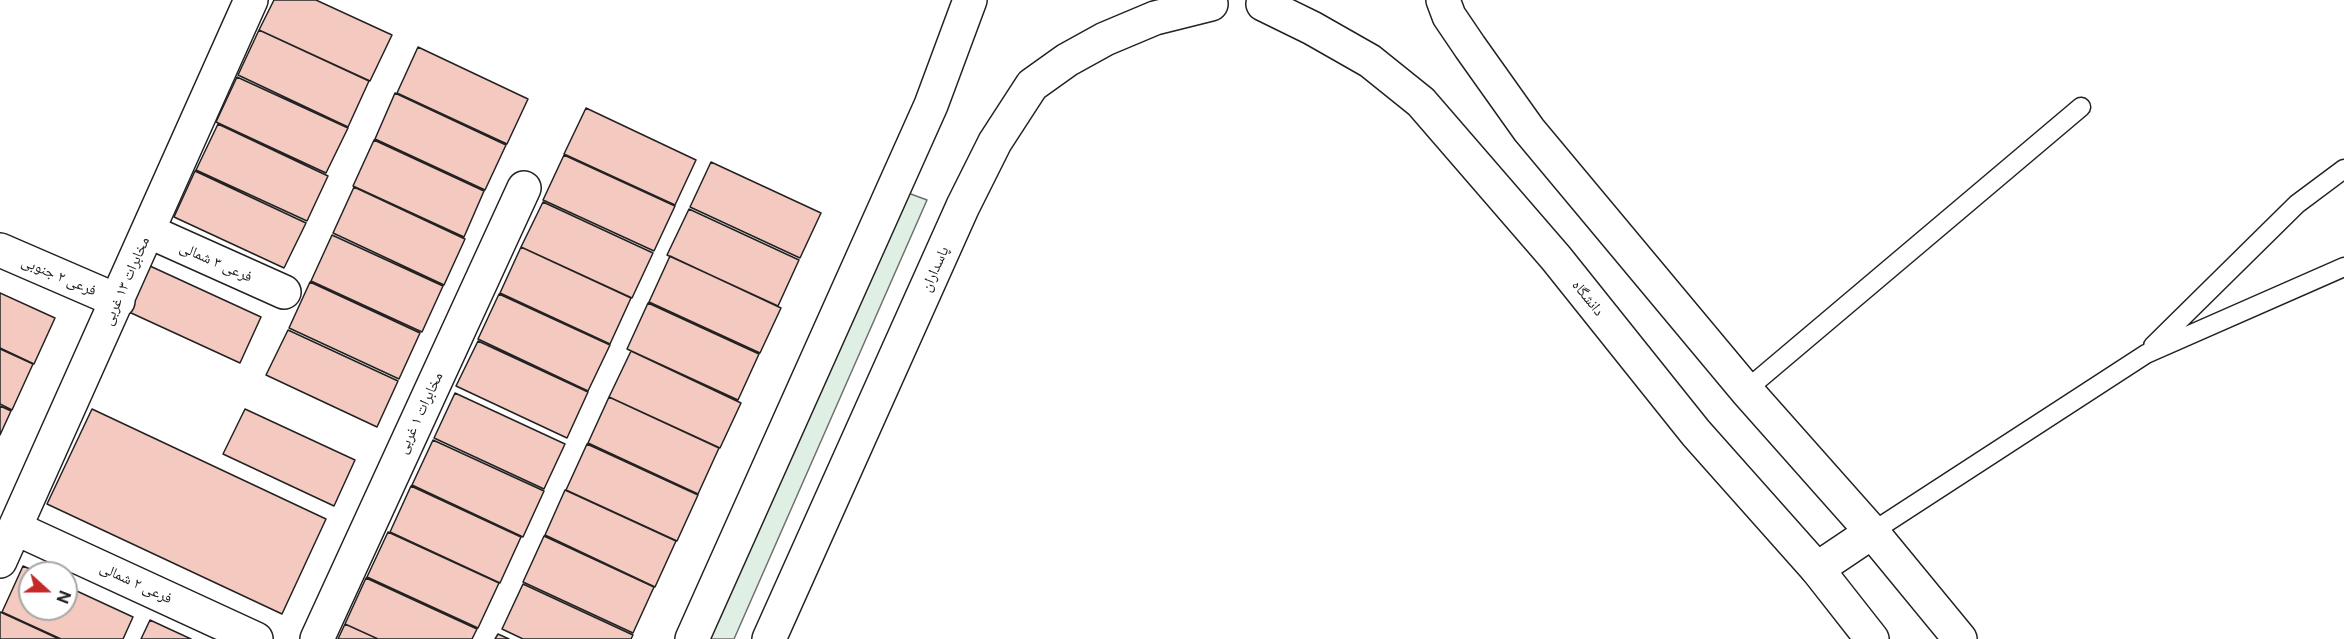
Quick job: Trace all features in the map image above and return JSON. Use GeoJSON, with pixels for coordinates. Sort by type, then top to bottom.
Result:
{"type":"FeatureCollection","features":[{"type":"Feature","properties":{"kind":"main road","name":"مخابرات ۱۳ غربی"},"geometry":{"type":"LineString","coordinates":[[0,561],[251,0]]}},
{"type":"Feature","properties":{"kind":"main road"},"geometry":{"type":"LineString","coordinates":[[692,639],[932,105],[970,0]]}},
{"type":"Feature","properties":{"kind":"main road"},"geometry":{"type":"LineString","coordinates":[[1443,0],[1449,16],[1529,129],[1746,390],[1872,532],[1960,639]]}},
{"type":"Feature","properties":{"kind":"main road","name":"پاسداران"},"geometry":{"type":"LineString","coordinates":[[769,639],[963,206],[995,142],[1032,85],[1067,60],[1105,39],[1201,2],[1276,2]]}},
{"type":"Feature","properties":{"kind":"main road","name":"دانشگاه"},"geometry":{"type":"LineString","coordinates":[[1276,2],[1312,28],[1370,61],[1421,102],[1556,258],[1696,433],[1817,569],[1872,639]]}},
{"type":"Feature","properties":{"kind":"main road","name":"مخابرات ۱ غربی"},"geometry":{"type":"LineString","coordinates":[[317,639],[524,188]]}},
{"type":"Feature","properties":{"kind":"main road","name":"فرعی ۳ شمالی"},"geometry":{"type":"LineString","coordinates":[[148,231],[284,292]]}},
{"type":"Feature","properties":{"kind":"main road","name":"فرعی ۲ جنوبی"},"geometry":{"type":"LineString","coordinates":[[0,250],[118,301]]}},
{"type":"Feature","properties":{"kind":"main road","name":"فرعی ۲ شمالی"},"geometry":{"type":"LineString","coordinates":[[15,528],[256,639]]}},
{"type":"Feature","properties":{"kind":"main road"},"geometry":{"type":"LineString","coordinates":[[1817,569],[1872,532]]}},
{"type":"Feature","properties":{"kind":"lane"},"geometry":{"type":"LineString","coordinates":[[1746,390],[2081,107]]}},
{"type":"Feature","properties":{"kind":"lane"},"geometry":{"type":"LineString","coordinates":[[2146,354],[2297,204],[2344,169]]}},
{"type":"Feature","properties":{"kind":"lane"},"geometry":{"type":"LineString","coordinates":[[1872,532],[2146,354],[2344,267]]}},
{"type":"Feature","properties":{"kind":"green space"},"geometry":{"type":"Polygon","coordinates":[[[900,190],[927,200],[734,639],[700,639],[900,190]]]}},
{"type":"Feature","properties":{"kind":"building"},"geometry":{"type":"Polygon","coordinates":[[[274,0],[316,0],[392,35],[370,81],[259,30],[274,0]]]}},
{"type":"Feature","properties":{"kind":"building"},"geometry":{"type":"Polygon","coordinates":[[[259,30],[369,81],[348,127],[238,75],[259,30]]]}},
{"type":"Feature","properties":{"kind":"building"},"geometry":{"type":"Polygon","coordinates":[[[418,47],[528,99],[507,144],[397,93],[418,47]]]}},
{"type":"Feature","properties":{"kind":"building"},"geometry":{"type":"Polygon","coordinates":[[[237,77],[348,128],[326,173],[216,122],[237,77]]]}},
{"type":"Feature","properties":{"kind":"building"},"geometry":{"type":"Polygon","coordinates":[[[395,93],[506,145],[485,190],[375,139],[395,93]]]}},
{"type":"Feature","properties":{"kind":"building"},"geometry":{"type":"Polygon","coordinates":[[[586,108],[696,160],[675,205],[564,154],[586,108]]]}},
{"type":"Feature","properties":{"kind":"building"},"geometry":{"type":"Polygon","coordinates":[[[218,124],[328,176],[307,221],[196,170],[218,124]]]}},
{"type":"Feature","properties":{"kind":"building"},"geometry":{"type":"Polygon","coordinates":[[[374,140],[484,191],[464,237],[353,186],[374,140]]]}},
{"type":"Feature","properties":{"kind":"building"},"geometry":{"type":"Polygon","coordinates":[[[564,155],[675,206],[654,251],[543,200],[564,155]]]}},
{"type":"Feature","properties":{"kind":"building"},"geometry":{"type":"Polygon","coordinates":[[[711,162],[821,213],[800,258],[690,207],[711,162]]]}},
{"type":"Feature","properties":{"kind":"building"},"geometry":{"type":"Polygon","coordinates":[[[195,171],[306,223],[284,268],[174,217],[195,171]]]}},
{"type":"Feature","properties":{"kind":"building"},"geometry":{"type":"Polygon","coordinates":[[[354,187],[465,239],[444,285],[333,233],[354,187]]]}},
{"type":"Feature","properties":{"kind":"building"},"geometry":{"type":"Polygon","coordinates":[[[543,202],[653,253],[632,298],[521,247],[543,202]]]}},
{"type":"Feature","properties":{"kind":"building"},"geometry":{"type":"Polygon","coordinates":[[[689,209],[799,260],[778,306],[667,255],[689,209]]]}},
{"type":"Feature","properties":{"kind":"building"},"geometry":{"type":"Polygon","coordinates":[[[332,235],[443,286],[422,332],[311,281],[332,235]]]}},
{"type":"Feature","properties":{"kind":"building"},"geometry":{"type":"Polygon","coordinates":[[[521,247],[631,298],[610,344],[500,293],[521,247]]]}},
{"type":"Feature","properties":{"kind":"building"},"geometry":{"type":"Polygon","coordinates":[[[670,256],[781,308],[760,353],[649,302],[670,256]]]}},
{"type":"Feature","properties":{"kind":"building"},"geometry":{"type":"Polygon","coordinates":[[[150,266],[261,317],[240,363],[129,312],[150,266]]]}},
{"type":"Feature","properties":{"kind":"building"},"geometry":{"type":"Polygon","coordinates":[[[310,282],[420,333],[399,379],[289,328],[310,282]]]}},
{"type":"Feature","properties":{"kind":"building"},"geometry":{"type":"Polygon","coordinates":[[[0,293],[55,318],[34,364],[0,348],[0,293]]]}},
{"type":"Feature","properties":{"kind":"building"},"geometry":{"type":"Polygon","coordinates":[[[499,294],[610,345],[588,391],[478,339],[499,294]]]}},
{"type":"Feature","properties":{"kind":"building"},"geometry":{"type":"Polygon","coordinates":[[[648,303],[759,354],[738,400],[627,349],[648,303]]]}},
{"type":"Feature","properties":{"kind":"building"},"geometry":{"type":"Polygon","coordinates":[[[288,330],[398,381],[377,427],[266,375],[288,330]]]}},
{"type":"Feature","properties":{"kind":"building"},"geometry":{"type":"Polygon","coordinates":[[[478,341],[588,392],[567,438],[456,386],[478,341]]]}},
{"type":"Feature","properties":{"kind":"building"},"geometry":{"type":"Polygon","coordinates":[[[0,349],[33,364],[12,410],[0,404],[0,349]]]}},
{"type":"Feature","properties":{"kind":"building"},"geometry":{"type":"Polygon","coordinates":[[[631,351],[741,403],[720,448],[609,397],[631,351]]]}},
{"type":"Feature","properties":{"kind":"building"},"geometry":{"type":"Polygon","coordinates":[[[455,393],[565,444],[544,489],[434,438],[455,393]]]}},
{"type":"Feature","properties":{"kind":"building"},"geometry":{"type":"Polygon","coordinates":[[[609,397],[719,448],[698,494],[588,443],[609,397]]]}},
{"type":"Feature","properties":{"kind":"building"},"geometry":{"type":"Polygon","coordinates":[[[0,406],[11,411],[0,435],[0,406]]]}},
{"type":"Feature","properties":{"kind":"building"},"geometry":{"type":"Polygon","coordinates":[[[92,409],[326,519],[282,614],[47,504],[92,409]]]}},
{"type":"Feature","properties":{"kind":"building"},"geometry":{"type":"Polygon","coordinates":[[[245,409],[355,460],[334,506],[223,454],[245,409]]]}},
{"type":"Feature","properties":{"kind":"building"},"geometry":{"type":"Polygon","coordinates":[[[433,440],[544,491],[523,537],[412,485],[433,440]]]}},
{"type":"Feature","properties":{"kind":"building"},"geometry":{"type":"Polygon","coordinates":[[[587,444],[698,495],[677,541],[566,490],[587,444]]]}},
{"type":"Feature","properties":{"kind":"building"},"geometry":{"type":"Polygon","coordinates":[[[411,486],[521,537],[500,583],[390,532],[411,486]]]}},
{"type":"Feature","properties":{"kind":"building"},"geometry":{"type":"Polygon","coordinates":[[[565,490],[676,541],[655,587],[545,535],[565,490]]]}},
{"type":"Feature","properties":{"kind":"building"},"geometry":{"type":"Polygon","coordinates":[[[388,532],[499,583],[478,628],[367,577],[388,532]]]}},
{"type":"Feature","properties":{"kind":"building"},"geometry":{"type":"Polygon","coordinates":[[[544,536],[654,587],[633,633],[523,582],[544,536]]]}},
{"type":"Feature","properties":{"kind":"building"},"geometry":{"type":"Polygon","coordinates":[[[18,577],[18,619],[2,612],[18,577]]]}},
{"type":"Feature","properties":{"kind":"building"},"geometry":{"type":"Polygon","coordinates":[[[366,578],[477,629],[472,639],[378,639],[345,624],[366,578]]]}},
{"type":"Feature","properties":{"kind":"building"},"geometry":{"type":"Polygon","coordinates":[[[523,584],[633,635],[631,639],[523,639],[502,629],[523,584]]]}},
{"type":"Feature","properties":{"kind":"building"},"geometry":{"type":"Polygon","coordinates":[[[78,592],[133,617],[123,639],[61,639],[22,621],[78,621],[78,592]]]}},
{"type":"Feature","properties":{"kind":"building"},"geometry":{"type":"Polygon","coordinates":[[[0,612],[59,639],[0,639],[0,612]]]}},
{"type":"Feature","properties":{"kind":"building"},"geometry":{"type":"Polygon","coordinates":[[[150,620],[191,639],[141,639],[150,620]]]}},
{"type":"Feature","properties":{"kind":"building"},"geometry":{"type":"Polygon","coordinates":[[[345,624],[378,639],[338,639],[345,624]]]}},
{"type":"Feature","properties":{"kind":"building"},"geometry":{"type":"Polygon","coordinates":[[[498,634],[509,639],[495,639],[498,634]]]}}]}
